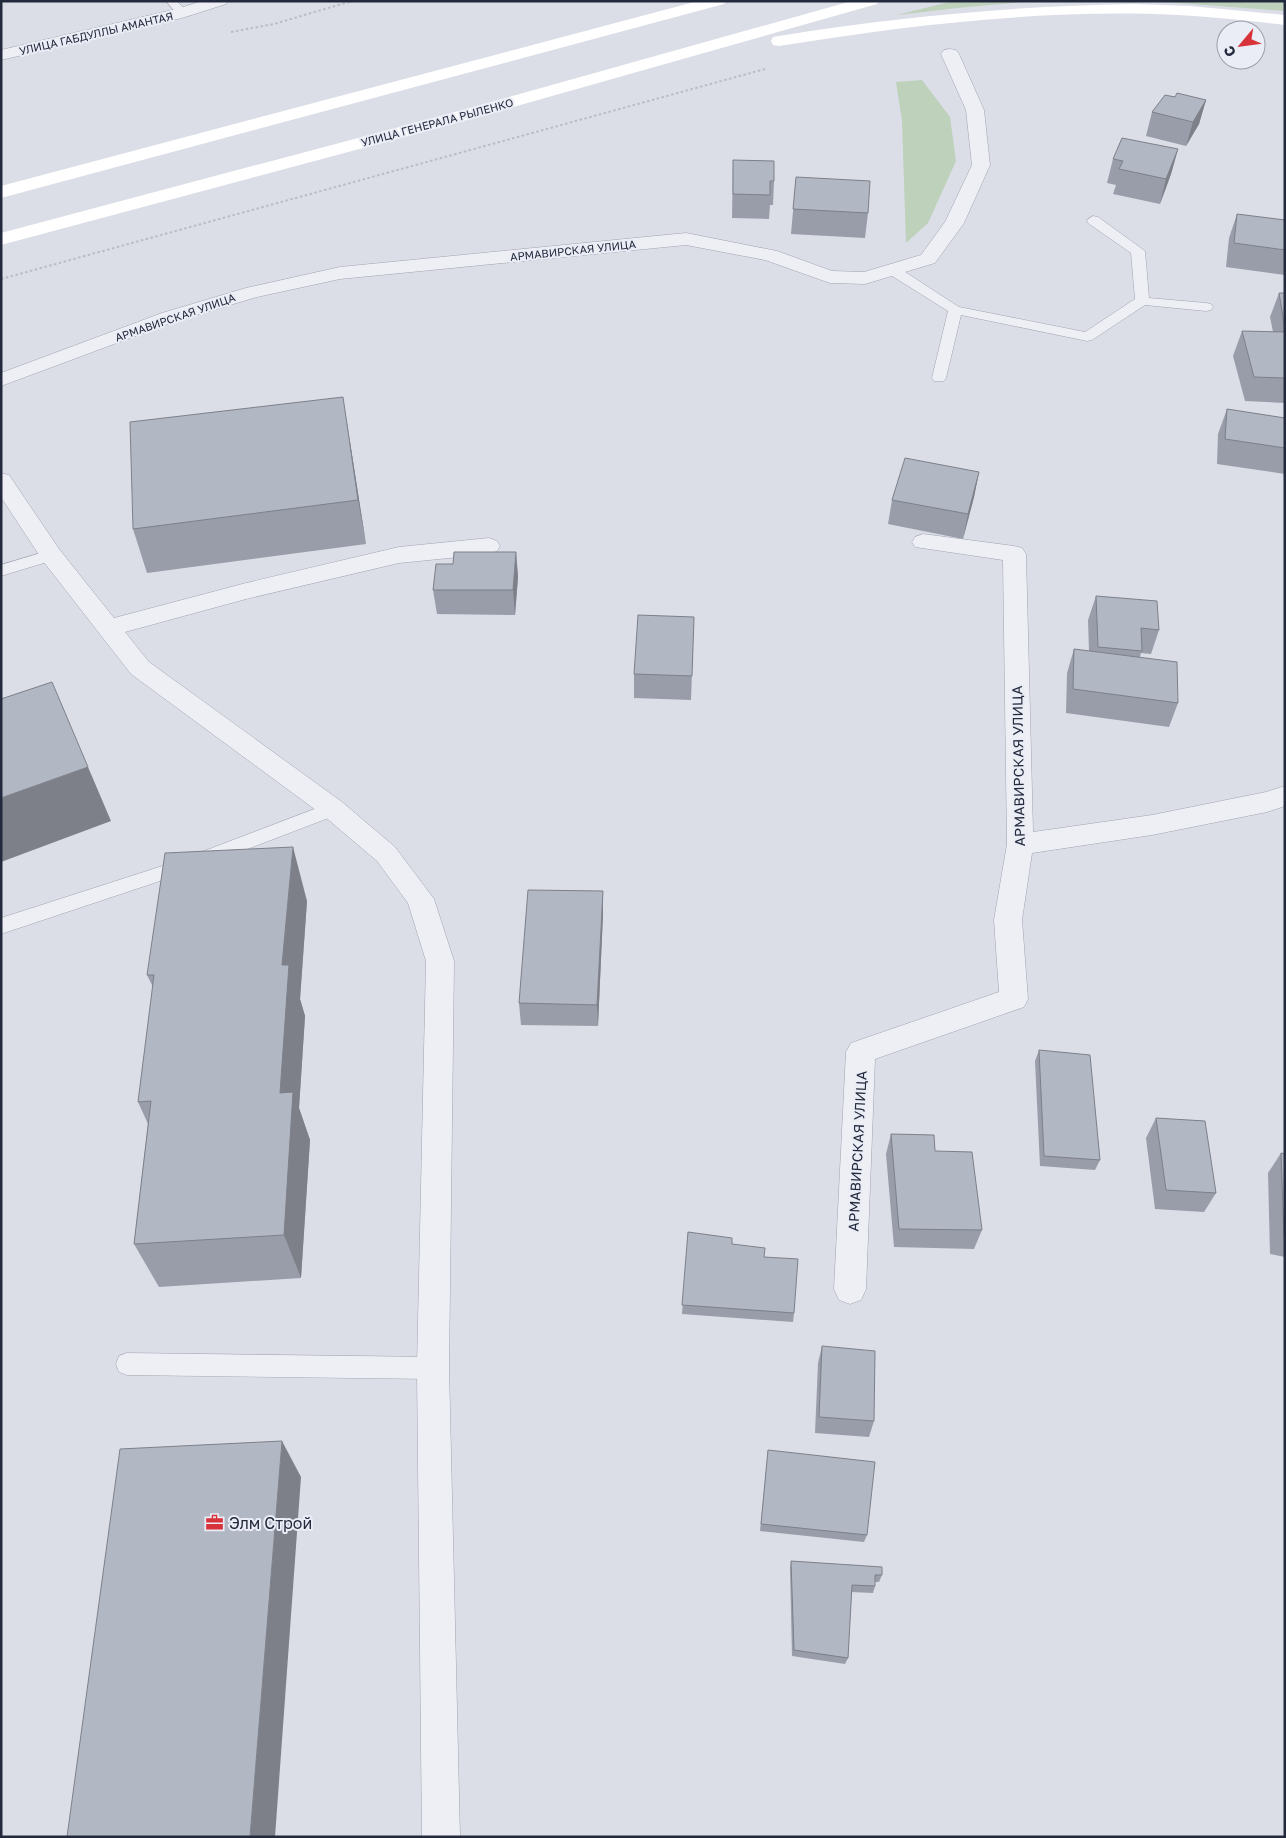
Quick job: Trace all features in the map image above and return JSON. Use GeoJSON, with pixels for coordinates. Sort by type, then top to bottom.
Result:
{"type":"FeatureCollection","features":[{"type":"Feature","properties":{"kind":"main road"},"geometry":{"type":"LineString","coordinates":[[1,192],[718,1]]}},
{"type":"Feature","properties":{"kind":"main road","name":"УЛИЦА ГЕНЕРАЛА РЫЛЕНКО"},"geometry":{"type":"LineString","coordinates":[[1,239],[454,118],[870,1]]}},
{"type":"Feature","properties":{"kind":"main road"},"geometry":{"type":"LineString","coordinates":[[637,66],[900,22],[1009,12],[1135,9],[1285,20]]}},
{"type":"Feature","properties":{"kind":"street","name":"УЛИЦА ГАБДУЛЛЫ АМАНТАЯ"},"geometry":{"type":"LineString","coordinates":[[1,54],[176,7],[220,1]]}},
{"type":"Feature","properties":{"kind":"street","name":"АРМАВИРСКАЯ УЛИЦА"},"geometry":{"type":"LineString","coordinates":[[1,380],[169,317],[253,292],[340,273],[686,239],[770,255],[830,277],[865,278],[894,271],[928,259],[954,223],[982,165],[975,110],[950,54]]}},
{"type":"Feature","properties":{"kind":"street"},"geometry":{"type":"LineString","coordinates":[[1,480],[51,555],[140,668],[333,809],[386,854],[420,899],[440,961],[433,1368],[441,1837]]}},
{"type":"Feature","properties":{"kind":"street","name":"АРМАВИРСКАЯ УЛИЦА"},"geometry":{"type":"LineString","coordinates":[[850,1289],[861,1052],[1014,1000],[1008,920],[1020,844],[1014,554],[923,542]]}},
{"type":"Feature","properties":{"kind":"street"},"geometry":{"type":"LineString","coordinates":[[109,628],[246,591],[399,555],[490,546]]}},
{"type":"Feature","properties":{"kind":"street"},"geometry":{"type":"LineString","coordinates":[[1020,844],[1152,825],[1267,802],[1285,796]]}},
{"type":"Feature","properties":{"kind":"lane"},"geometry":{"type":"LineString","coordinates":[[1093,220],[1138,251],[1142,301]]}},
{"type":"Feature","properties":{"kind":"lane"},"geometry":{"type":"LineString","coordinates":[[894,271],[954,310],[1087,338],[1142,301],[1206,307]]}},
{"type":"Feature","properties":{"kind":"lane"},"geometry":{"type":"LineString","coordinates":[[939,378],[954,310]]}},
{"type":"Feature","properties":{"kind":"lane"},"geometry":{"type":"LineString","coordinates":[[1,571],[51,555]]}},
{"type":"Feature","properties":{"kind":"lane"},"geometry":{"type":"LineString","coordinates":[[1,926],[184,866],[333,809]]}},
{"type":"Feature","properties":{"kind":"lane"},"geometry":{"type":"LineString","coordinates":[[126,1364],[433,1368]]}},
{"type":"Feature","properties":{"kind":"path"},"geometry":{"type":"LineString","coordinates":[[1,279],[772,67]]}},
{"type":"Feature","properties":{"kind":"green space"},"geometry":{"type":"Polygon","coordinates":[[[953,1],[1033,1],[897,15],[953,1]]]}},
{"type":"Feature","properties":{"kind":"green space"},"geometry":{"type":"Polygon","coordinates":[[[1150,1],[1285,1],[1285,11],[1150,1]]]}},
{"type":"Feature","properties":{"kind":"green space"},"geometry":{"type":"Polygon","coordinates":[[[922,80],[950,117],[956,161],[928,223],[906,243],[902,121],[896,82],[922,80]]]}},
{"type":"Feature","properties":{"kind":"building"},"geometry":{"type":"Polygon","coordinates":[[[1177,93],[1206,100],[1193,122],[1152,112],[1165,95],[1175,97],[1177,93]]]}},
{"type":"Feature","properties":{"kind":"building"},"geometry":{"type":"Polygon","coordinates":[[[1122,138],[1178,149],[1166,179],[1119,169],[1123,161],[1113,159],[1122,138]]]}},
{"type":"Feature","properties":{"kind":"building"},"geometry":{"type":"Polygon","coordinates":[[[733,160],[774,161],[774,181],[770,181],[770,195],[733,194],[733,160]]]}},
{"type":"Feature","properties":{"kind":"building"},"geometry":{"type":"Polygon","coordinates":[[[796,177],[870,181],[868,213],[793,209],[796,177]]]}},
{"type":"Feature","properties":{"kind":"building"},"geometry":{"type":"Polygon","coordinates":[[[1237,214],[1285,220],[1285,250],[1234,243],[1237,214]]]}},
{"type":"Feature","properties":{"kind":"building"},"geometry":{"type":"Polygon","coordinates":[[[1279,293],[1285,293],[1285,323],[1284,323],[1279,293]]]}},
{"type":"Feature","properties":{"kind":"building"},"geometry":{"type":"Polygon","coordinates":[[[1242,331],[1285,332],[1285,378],[1254,377],[1242,331]]]}},
{"type":"Feature","properties":{"kind":"building"},"geometry":{"type":"Polygon","coordinates":[[[343,397],[358,500],[133,529],[130,422],[343,397]]]}},
{"type":"Feature","properties":{"kind":"building"},"geometry":{"type":"Polygon","coordinates":[[[1227,409],[1285,418],[1285,448],[1225,439],[1227,409]]]}},
{"type":"Feature","properties":{"kind":"building"},"geometry":{"type":"Polygon","coordinates":[[[905,458],[979,472],[968,514],[892,500],[905,458]]]}},
{"type":"Feature","properties":{"kind":"building"},"geometry":{"type":"Polygon","coordinates":[[[454,552],[516,552],[513,590],[433,590],[436,564],[453,564],[454,552]]]}},
{"type":"Feature","properties":{"kind":"building"},"geometry":{"type":"Polygon","coordinates":[[[1096,596],[1157,601],[1159,630],[1141,628],[1142,651],[1098,647],[1096,596]]]}},
{"type":"Feature","properties":{"kind":"building"},"geometry":{"type":"Polygon","coordinates":[[[638,615],[694,617],[692,676],[634,674],[638,615]]]}},
{"type":"Feature","properties":{"kind":"building"},"geometry":{"type":"Polygon","coordinates":[[[1074,649],[1177,662],[1178,703],[1073,689],[1074,649]]]}},
{"type":"Feature","properties":{"kind":"building"},"geometry":{"type":"Polygon","coordinates":[[[52,682],[88,767],[1,798],[1,699],[52,682]]]}},
{"type":"Feature","properties":{"kind":"building"},"geometry":{"type":"Polygon","coordinates":[[[293,847],[282,965],[289,965],[280,1093],[293,1092],[284,1235],[134,1244],[151,1101],[138,1102],[154,975],[147,975],[165,853],[293,847]]]}},
{"type":"Feature","properties":{"kind":"building"},"geometry":{"type":"Polygon","coordinates":[[[528,890],[603,891],[597,1005],[519,1003],[528,890]]]}},
{"type":"Feature","properties":{"kind":"building"},"geometry":{"type":"Polygon","coordinates":[[[1039,1050],[1090,1055],[1100,1160],[1044,1156],[1039,1050]]]}},
{"type":"Feature","properties":{"kind":"building"},"geometry":{"type":"Polygon","coordinates":[[[1156,1118],[1205,1121],[1216,1193],[1166,1190],[1156,1118]]]}},
{"type":"Feature","properties":{"kind":"building"},"geometry":{"type":"Polygon","coordinates":[[[891,1134],[934,1135],[935,1151],[972,1152],[982,1230],[899,1229],[891,1134]]]}},
{"type":"Feature","properties":{"kind":"building"},"geometry":{"type":"Polygon","coordinates":[[[1281,1153],[1285,1154],[1285,1236],[1284,1236],[1281,1153]]]}},
{"type":"Feature","properties":{"kind":"building"},"geometry":{"type":"Polygon","coordinates":[[[688,1232],[732,1238],[732,1244],[765,1248],[764,1257],[798,1259],[794,1313],[682,1305],[688,1232]]]}},
{"type":"Feature","properties":{"kind":"building"},"geometry":{"type":"Polygon","coordinates":[[[822,1346],[875,1351],[874,1421],[819,1417],[822,1346]]]}},
{"type":"Feature","properties":{"kind":"building"},"geometry":{"type":"Polygon","coordinates":[[[282,1441],[250,1837],[67,1837],[120,1449],[282,1441]]]}},
{"type":"Feature","properties":{"kind":"building"},"geometry":{"type":"Polygon","coordinates":[[[768,1450],[875,1462],[867,1535],[761,1524],[768,1450]]]}},
{"type":"Feature","properties":{"kind":"building"},"geometry":{"type":"Polygon","coordinates":[[[791,1561],[882,1567],[882,1575],[875,1575],[875,1586],[852,1585],[848,1658],[794,1650],[791,1561]]]}},
{"type":"Feature","properties":{"kind":"place","name":"Элм Строй"},"geometry":{"type":"Point","coordinates":[215,1523]}}]}
